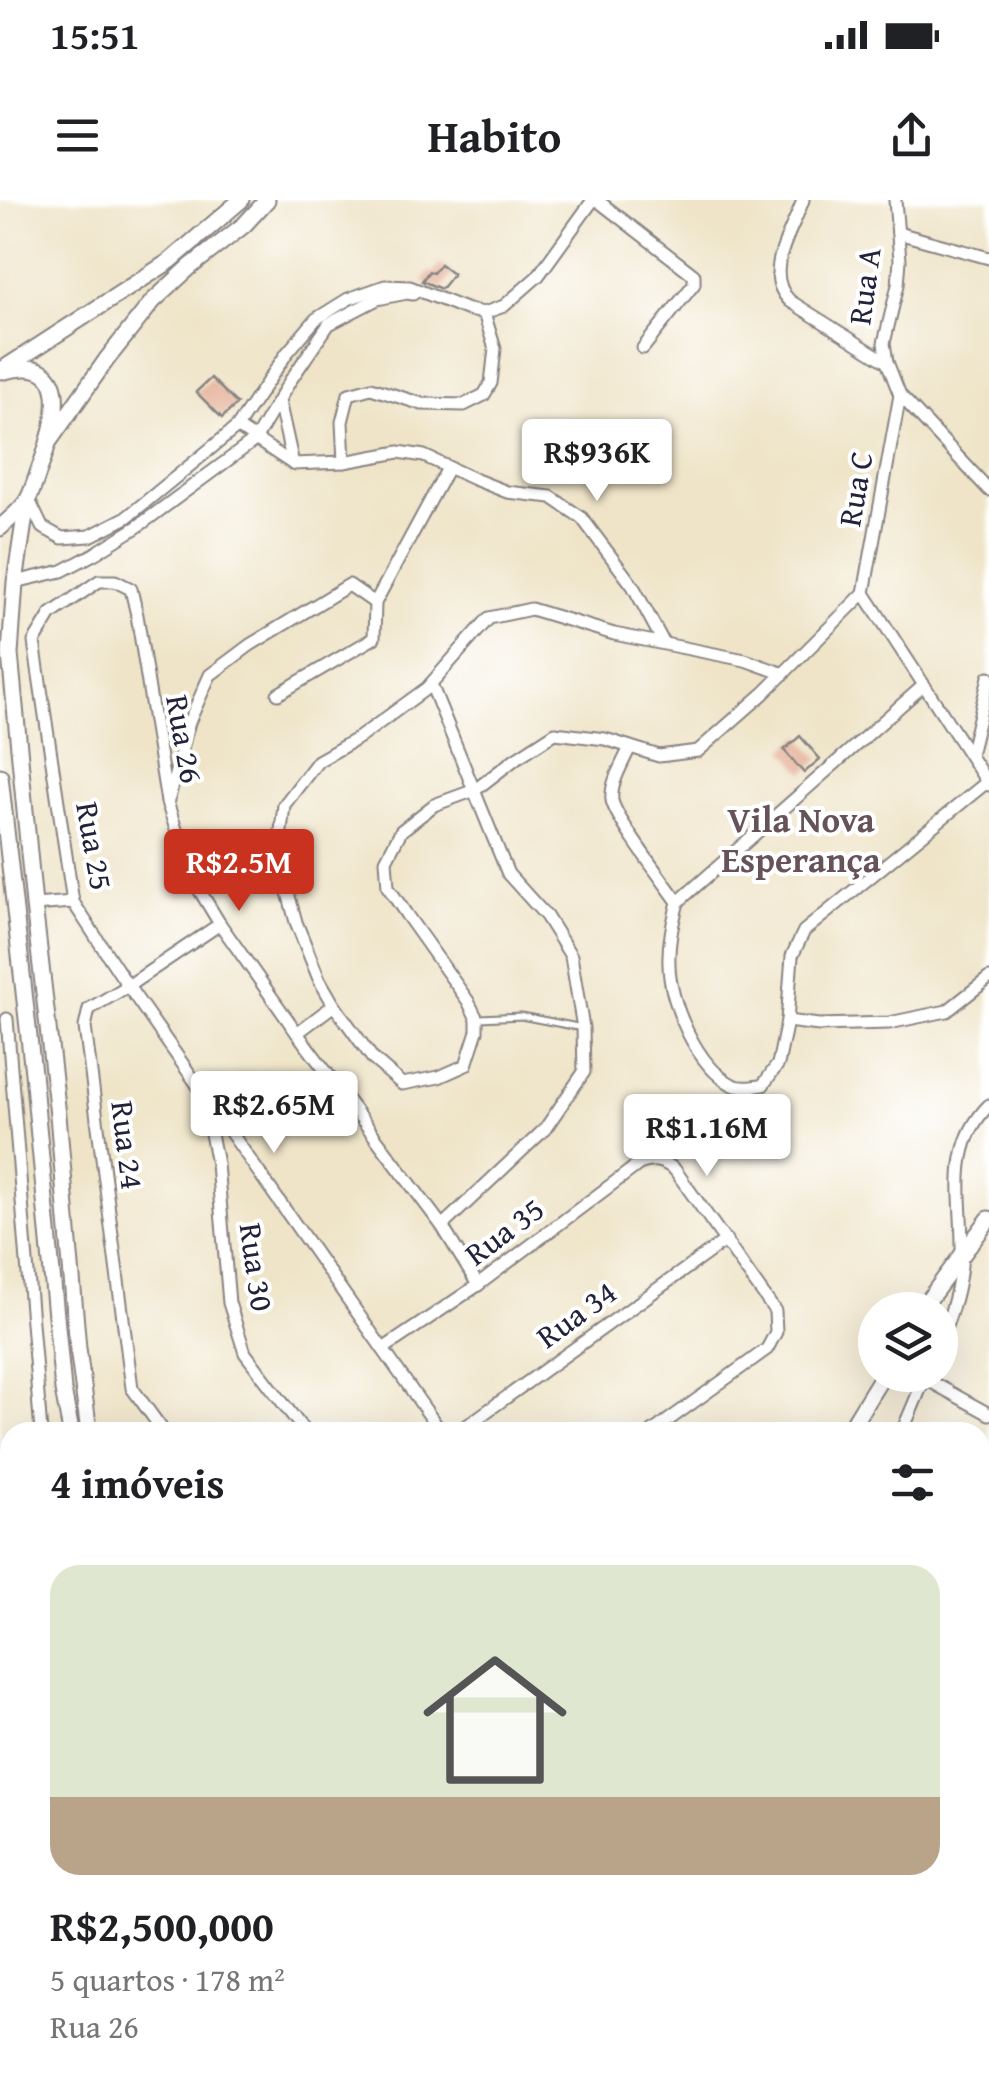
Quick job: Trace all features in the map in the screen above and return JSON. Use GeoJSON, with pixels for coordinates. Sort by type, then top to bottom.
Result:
{"type":"FeatureCollection","features":[{"type":"Feature","properties":{"kind":"main road"},"geometry":{"type":"LineString","coordinates":[[0,372],[170,261],[241,200]]}},
{"type":"Feature","properties":{"kind":"main road"},"geometry":{"type":"LineString","coordinates":[[50,440],[153,301],[267,200]]}},
{"type":"Feature","properties":{"kind":"main road"},"geometry":{"type":"LineString","coordinates":[[0,372],[18,367],[38,370],[52,380],[58,396],[50,440],[28,500],[15,582],[10,654],[87,1422]]}},
{"type":"Feature","properties":{"kind":"main road"},"geometry":{"type":"LineString","coordinates":[[0,528],[28,500]]}},
{"type":"Feature","properties":{"kind":"main road"},"geometry":{"type":"LineString","coordinates":[[0,573],[15,582]]}},
{"type":"Feature","properties":{"kind":"main road"},"geometry":{"type":"LineString","coordinates":[[0,776],[7,908],[26,1016],[68,1422]]}},
{"type":"Feature","properties":{"kind":"main road"},"geometry":{"type":"LineString","coordinates":[[934,1292],[989,1219]]}},
{"type":"Feature","properties":{"kind":"main road"},"geometry":{"type":"LineString","coordinates":[[854,1422],[873,1392]]}},
{"type":"Feature","properties":{"kind":"street"},"geometry":{"type":"LineString","coordinates":[[28,500],[42,526],[62,538],[90,536],[127,518],[238,427],[287,353],[316,318],[348,299],[385,286],[410,288],[484,313],[504,306],[538,276],[595,200],[694,276],[694,284],[643,348]]}},
{"type":"Feature","properties":{"kind":"street"},"geometry":{"type":"LineString","coordinates":[[803,200],[780,259],[778,284],[782,293],[887,362]]}},
{"type":"Feature","properties":{"kind":"street","name":"Rua A"},"geometry":{"type":"LineString","coordinates":[[895,200],[900,260],[884,344],[887,362],[900,395],[989,490]]}},
{"type":"Feature","properties":{"kind":"street"},"geometry":{"type":"LineString","coordinates":[[898,233],[989,258]]}},
{"type":"Feature","properties":{"kind":"street"},"geometry":{"type":"LineString","coordinates":[[15,582],[62,571],[94,554],[255,440],[329,324],[377,299],[407,293],[436,298]]}},
{"type":"Feature","properties":{"kind":"street"},"geometry":{"type":"LineString","coordinates":[[344,462],[342,422],[349,394],[371,388],[422,404],[464,406],[484,395],[491,383],[494,348],[484,313]]}},
{"type":"Feature","properties":{"kind":"street","name":"Rua C"},"geometry":{"type":"LineString","coordinates":[[864,594],[900,395]]}},
{"type":"Feature","properties":{"kind":"street"},"geometry":{"type":"LineString","coordinates":[[279,401],[293,464]]}},
{"type":"Feature","properties":{"kind":"street"},"geometry":{"type":"LineString","coordinates":[[238,427],[293,464],[344,462],[398,452],[424,456],[507,492],[551,497],[582,518],[633,586],[663,642]]}},
{"type":"Feature","properties":{"kind":"street"},"geometry":{"type":"LineString","coordinates":[[278,694],[374,638],[375,602],[448,468]]}},
{"type":"Feature","properties":{"kind":"street","name":"Rua 25"},"geometry":{"type":"LineString","coordinates":[[130,588],[115,581],[99,582],[51,614],[34,642],[73,902],[433,1422]]}},
{"type":"Feature","properties":{"kind":"street"},"geometry":{"type":"LineString","coordinates":[[168,802],[189,722],[210,675],[250,645],[349,585],[375,602]]}},
{"type":"Feature","properties":{"kind":"street","name":"Rua 26"},"geometry":{"type":"LineString","coordinates":[[130,588],[168,802],[192,878],[296,1033],[442,1226],[478,1285]]}},
{"type":"Feature","properties":{"kind":"street"},"geometry":{"type":"LineString","coordinates":[[784,674],[745,660],[614,634],[530,609],[489,618],[431,684],[360,737],[318,762],[284,805],[278,856],[296,922],[319,979],[373,1059],[402,1084],[439,1078],[466,1066],[477,1031],[478,1018],[468,1001],[388,886],[386,860],[401,831],[434,805],[476,790],[514,759],[555,734],[605,740],[659,756],[698,752],[784,674],[864,594],[924,685],[970,755],[988,784],[804,931],[792,956],[787,1021],[778,1064],[764,1085],[734,1086],[690,1040],[672,998],[668,964],[678,902],[924,685]]}},
{"type":"Feature","properties":{"kind":"street"},"geometry":{"type":"LineString","coordinates":[[970,755],[989,678]]}},
{"type":"Feature","properties":{"kind":"street"},"geometry":{"type":"LineString","coordinates":[[431,684],[508,874],[546,916],[572,956],[584,1028],[584,1072],[545,1128],[442,1226]]}},
{"type":"Feature","properties":{"kind":"street"},"geometry":{"type":"LineString","coordinates":[[630,748],[614,782],[612,801],[678,902]]}},
{"type":"Feature","properties":{"kind":"street"},"geometry":{"type":"LineString","coordinates":[[34,905],[73,902]]}},
{"type":"Feature","properties":{"kind":"street","name":"Rua 24"},"geometry":{"type":"LineString","coordinates":[[157,1422],[132,1388],[85,1027],[89,1010],[220,924]]}},
{"type":"Feature","properties":{"kind":"street"},"geometry":{"type":"LineString","coordinates":[[787,1021],[819,1025],[889,1023],[946,1011],[989,978]]}},
{"type":"Feature","properties":{"kind":"street"},"geometry":{"type":"LineString","coordinates":[[296,1033],[334,1004]]}},
{"type":"Feature","properties":{"kind":"street"},"geometry":{"type":"LineString","coordinates":[[26,1016],[4,1019],[41,1422]]}},
{"type":"Feature","properties":{"kind":"street","name":"Rua 30"},"geometry":{"type":"LineString","coordinates":[[202,1089],[217,1164],[229,1302],[245,1352],[298,1422]]}},
{"type":"Feature","properties":{"kind":"street"},"geometry":{"type":"LineString","coordinates":[[956,1292],[962,1255],[958,1170],[974,1120],[989,1105]]}},
{"type":"Feature","properties":{"kind":"street","name":"Rua 35"},"geometry":{"type":"LineString","coordinates":[[384,1349],[478,1285],[639,1164],[657,1160],[675,1170],[726,1240]]}},
{"type":"Feature","properties":{"kind":"street"},"geometry":{"type":"LineString","coordinates":[[666,1422],[767,1349],[776,1332],[775,1311],[726,1240]]}},
{"type":"Feature","properties":{"kind":"street","name":"Rua 34"},"geometry":{"type":"LineString","coordinates":[[472,1422],[726,1240]]}},
{"type":"Feature","properties":{"kind":"street"},"geometry":{"type":"LineString","coordinates":[[906,1422],[919,1392]]}},
{"type":"Feature","properties":{"kind":"street"},"geometry":{"type":"LineString","coordinates":[[951,1392],[989,1414]]}},
{"type":"Feature","properties":{"kind":"lane"},"geometry":{"type":"LineString","coordinates":[[478,1018],[521,1016],[584,1028]]}},
{"type":"Feature","properties":{"kind":"building"},"geometry":{"type":"Polygon","coordinates":[[[440,264],[453,274],[441,289],[422,281],[440,264]]]}},
{"type":"Feature","properties":{"kind":"building"},"geometry":{"type":"Polygon","coordinates":[[[211,378],[237,404],[222,418],[196,392],[211,378]]]}},
{"type":"Feature","properties":{"kind":"building"},"geometry":{"type":"Polygon","coordinates":[[[800,736],[820,759],[804,773],[784,750],[800,736]]]}},
{"type":"Feature","properties":{"kind":"district","name":"Vila Nova Esperança"},"geometry":{"type":"Point","coordinates":[801,839]}}]}
